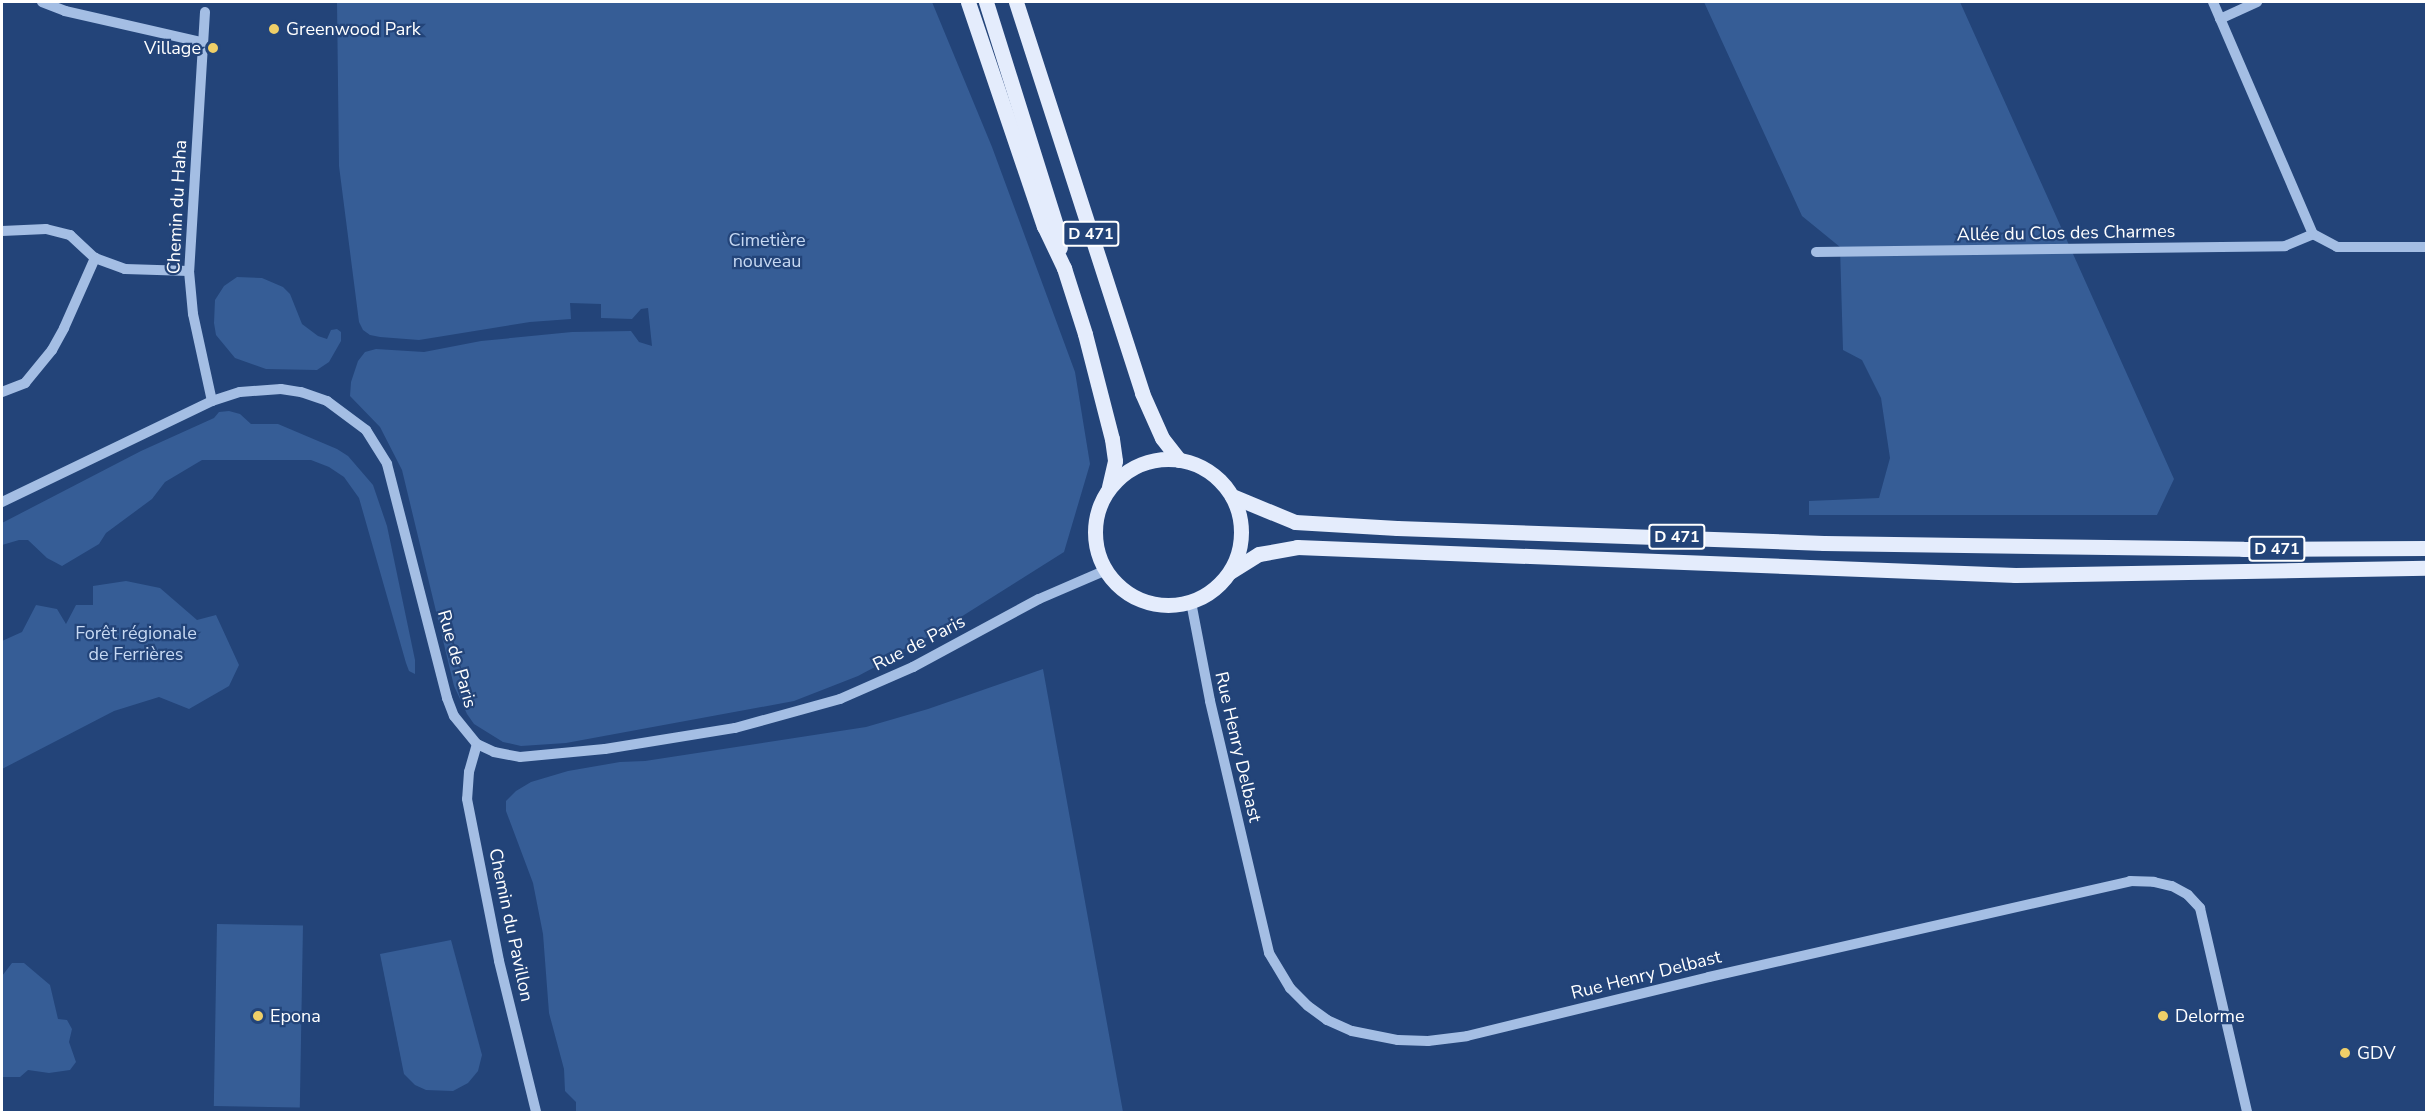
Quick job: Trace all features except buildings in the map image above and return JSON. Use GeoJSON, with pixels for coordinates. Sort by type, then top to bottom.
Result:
{"type":"FeatureCollection","features":[{"type":"Feature","properties":{"kind":"main road"},"geometry":{"type":"LineString","coordinates":[[968,2],[1044,226],[1064,268]]}},
{"type":"Feature","properties":{"kind":"main road","name":"D 471"},"geometry":{"type":"LineString","coordinates":[[986,2],[1056,226],[1064,268],[1109,419],[1114,461],[1109,487]]}},
{"type":"Feature","properties":{"kind":"main road","name":"D 471"},"geometry":{"type":"LineString","coordinates":[[1016,2],[1142,393],[1162,438],[1179,460]]}},
{"type":"Feature","properties":{"kind":"main road"},"geometry":{"type":"LineString","coordinates":[[1159,459],[1179,460],[1209,471],[1232,496],[1239,514],[1242,534],[1238,554],[1230,572],[1213,590],[1191,602],[1167,606],[1143,602],[1121,589],[1104,571],[1095,547],[1094,522],[1102,498],[1109,487],[1123,474],[1140,464],[1159,459]]}},
{"type":"Feature","properties":{"kind":"main road","name":"D 471"},"geometry":{"type":"LineString","coordinates":[[1232,496],[1295,522],[1397,528],[1824,543],[2243,549],[2427,548]]}},
{"type":"Feature","properties":{"kind":"main road","name":"D 471"},"geometry":{"type":"LineString","coordinates":[[1230,572],[1259,555],[1297,547],[2015,575],[2427,568]]}},
{"type":"Feature","properties":{"kind":"street"},"geometry":{"type":"LineString","coordinates":[[42,2],[65,11],[202,42]]}},
{"type":"Feature","properties":{"kind":"street"},"geometry":{"type":"LineString","coordinates":[[2212,2],[2313,234],[2337,247],[2427,247]]}},
{"type":"Feature","properties":{"kind":"street"},"geometry":{"type":"LineString","coordinates":[[2220,19],[2257,2]]}},
{"type":"Feature","properties":{"kind":"street","name":"Chemin du Haha"},"geometry":{"type":"LineString","coordinates":[[205,12],[189,271],[195,326],[212,401]]}},
{"type":"Feature","properties":{"kind":"street"},"geometry":{"type":"LineString","coordinates":[[2,231],[46,229],[69,235],[94,258],[125,269],[189,271]]}},
{"type":"Feature","properties":{"kind":"street","name":"Allée du Clos des Charmes"},"geometry":{"type":"LineString","coordinates":[[1816,252],[2285,246],[2313,234]]}},
{"type":"Feature","properties":{"kind":"street"},"geometry":{"type":"LineString","coordinates":[[2,392],[25,383],[52,350],[94,258]]}},
{"type":"Feature","properties":{"kind":"street","name":"Rue de Paris"},"geometry":{"type":"LineString","coordinates":[[2,502],[212,401],[258,389],[301,392],[327,401],[366,430],[379,449],[394,484],[450,709],[461,727],[477,744],[504,755],[542,756],[735,728],[840,699],[914,667],[1039,599],[1104,571]]}},
{"type":"Feature","properties":{"kind":"street","name":"Rue Henry Delbast"},"geometry":{"type":"LineString","coordinates":[[1191,602],[1210,701],[1269,952],[1290,988],[1308,1006],[1328,1020],[1352,1031],[1398,1040],[1428,1041],[1467,1036],[1709,977],[2119,884],[2154,882],[2172,886],[2188,895],[2200,908],[2247,1113]]}},
{"type":"Feature","properties":{"kind":"street","name":"Chemin du Pavillon"},"geometry":{"type":"LineString","coordinates":[[477,744],[469,772],[467,799],[499,961],[536,1113]]}},
{"type":"Feature","properties":{"kind":"green space","name":"Cimetière nouveau"},"geometry":{"type":"Polygon","coordinates":[[[337,2],[932,2],[992,147],[1075,372],[1090,464],[1064,552],[918,644],[858,676],[794,701],[566,743],[521,746],[503,742],[474,724],[454,686],[402,470],[380,427],[350,396],[351,382],[358,361],[365,352],[376,349],[424,352],[481,341],[572,332],[631,331],[639,342],[652,346],[648,308],[641,309],[632,319],[601,318],[601,304],[570,303],[571,319],[530,322],[419,340],[380,337],[370,335],[363,330],[359,322],[339,166],[337,2]]]}},
{"type":"Feature","properties":{"kind":"green space"},"geometry":{"type":"Polygon","coordinates":[[[1704,2],[1960,2],[2174,479],[2157,515],[1809,515],[1809,501],[1879,498],[1890,458],[1881,398],[1862,360],[1843,350],[1840,247],[1802,216],[1704,2]]]}},
{"type":"Feature","properties":{"kind":"green space"},"geometry":{"type":"Polygon","coordinates":[[[237,277],[262,278],[283,287],[290,294],[302,324],[318,336],[327,339],[331,330],[337,329],[341,332],[341,341],[329,362],[317,370],[266,369],[235,358],[216,335],[214,323],[215,300],[224,286],[237,277]]]}},
{"type":"Feature","properties":{"kind":"green space"},"geometry":{"type":"Polygon","coordinates":[[[229,411],[240,414],[251,424],[278,424],[337,449],[348,456],[373,485],[387,526],[415,660],[415,674],[409,671],[406,663],[359,498],[344,477],[329,467],[311,460],[202,460],[165,482],[152,499],[106,533],[99,544],[62,566],[47,558],[28,540],[2,545],[2,523],[141,451],[214,418],[219,412],[229,411]]]}},
{"type":"Feature","properties":{"kind":"green space","name":"Forêt régionale de Ferrières"},"geometry":{"type":"Polygon","coordinates":[[[126,581],[160,588],[197,620],[216,615],[239,665],[229,686],[189,709],[159,697],[114,711],[2,769],[2,641],[22,632],[36,605],[57,609],[66,624],[76,605],[93,605],[93,586],[126,581]]]}},
{"type":"Feature","properties":{"kind":"green space"},"geometry":{"type":"Polygon","coordinates":[[[1043,669],[1123,1112],[576,1112],[576,1102],[565,1091],[564,1069],[549,1013],[543,934],[533,883],[506,811],[506,801],[516,791],[531,782],[568,771],[866,727],[928,709],[1043,669]]]}},
{"type":"Feature","properties":{"kind":"green space","name":"Epona"},"geometry":{"type":"Polygon","coordinates":[[[217,924],[303,926],[300,1107],[214,1106],[217,924]]]}},
{"type":"Feature","properties":{"kind":"green space"},"geometry":{"type":"Polygon","coordinates":[[[451,940],[482,1055],[478,1071],[468,1083],[453,1091],[426,1090],[415,1085],[404,1074],[380,954],[451,940]]]}},
{"type":"Feature","properties":{"kind":"green space"},"geometry":{"type":"Polygon","coordinates":[[[12,963],[24,963],[50,985],[58,1019],[67,1020],[72,1029],[69,1042],[76,1062],[70,1070],[49,1073],[28,1070],[20,1077],[2,1077],[2,976],[12,963]]]}},
{"type":"Feature","properties":{"kind":"place","name":"Greenwood Park"},"geometry":{"type":"Point","coordinates":[274,29]}},
{"type":"Feature","properties":{"kind":"place","name":"Village"},"geometry":{"type":"Point","coordinates":[213,48]}},
{"type":"Feature","properties":{"kind":"place","name":"Epona"},"geometry":{"type":"Point","coordinates":[258,1016]}},
{"type":"Feature","properties":{"kind":"place","name":"Delorme"},"geometry":{"type":"Point","coordinates":[2163,1016]}},
{"type":"Feature","properties":{"kind":"place","name":"GDV"},"geometry":{"type":"Point","coordinates":[2345,1053]}}]}
